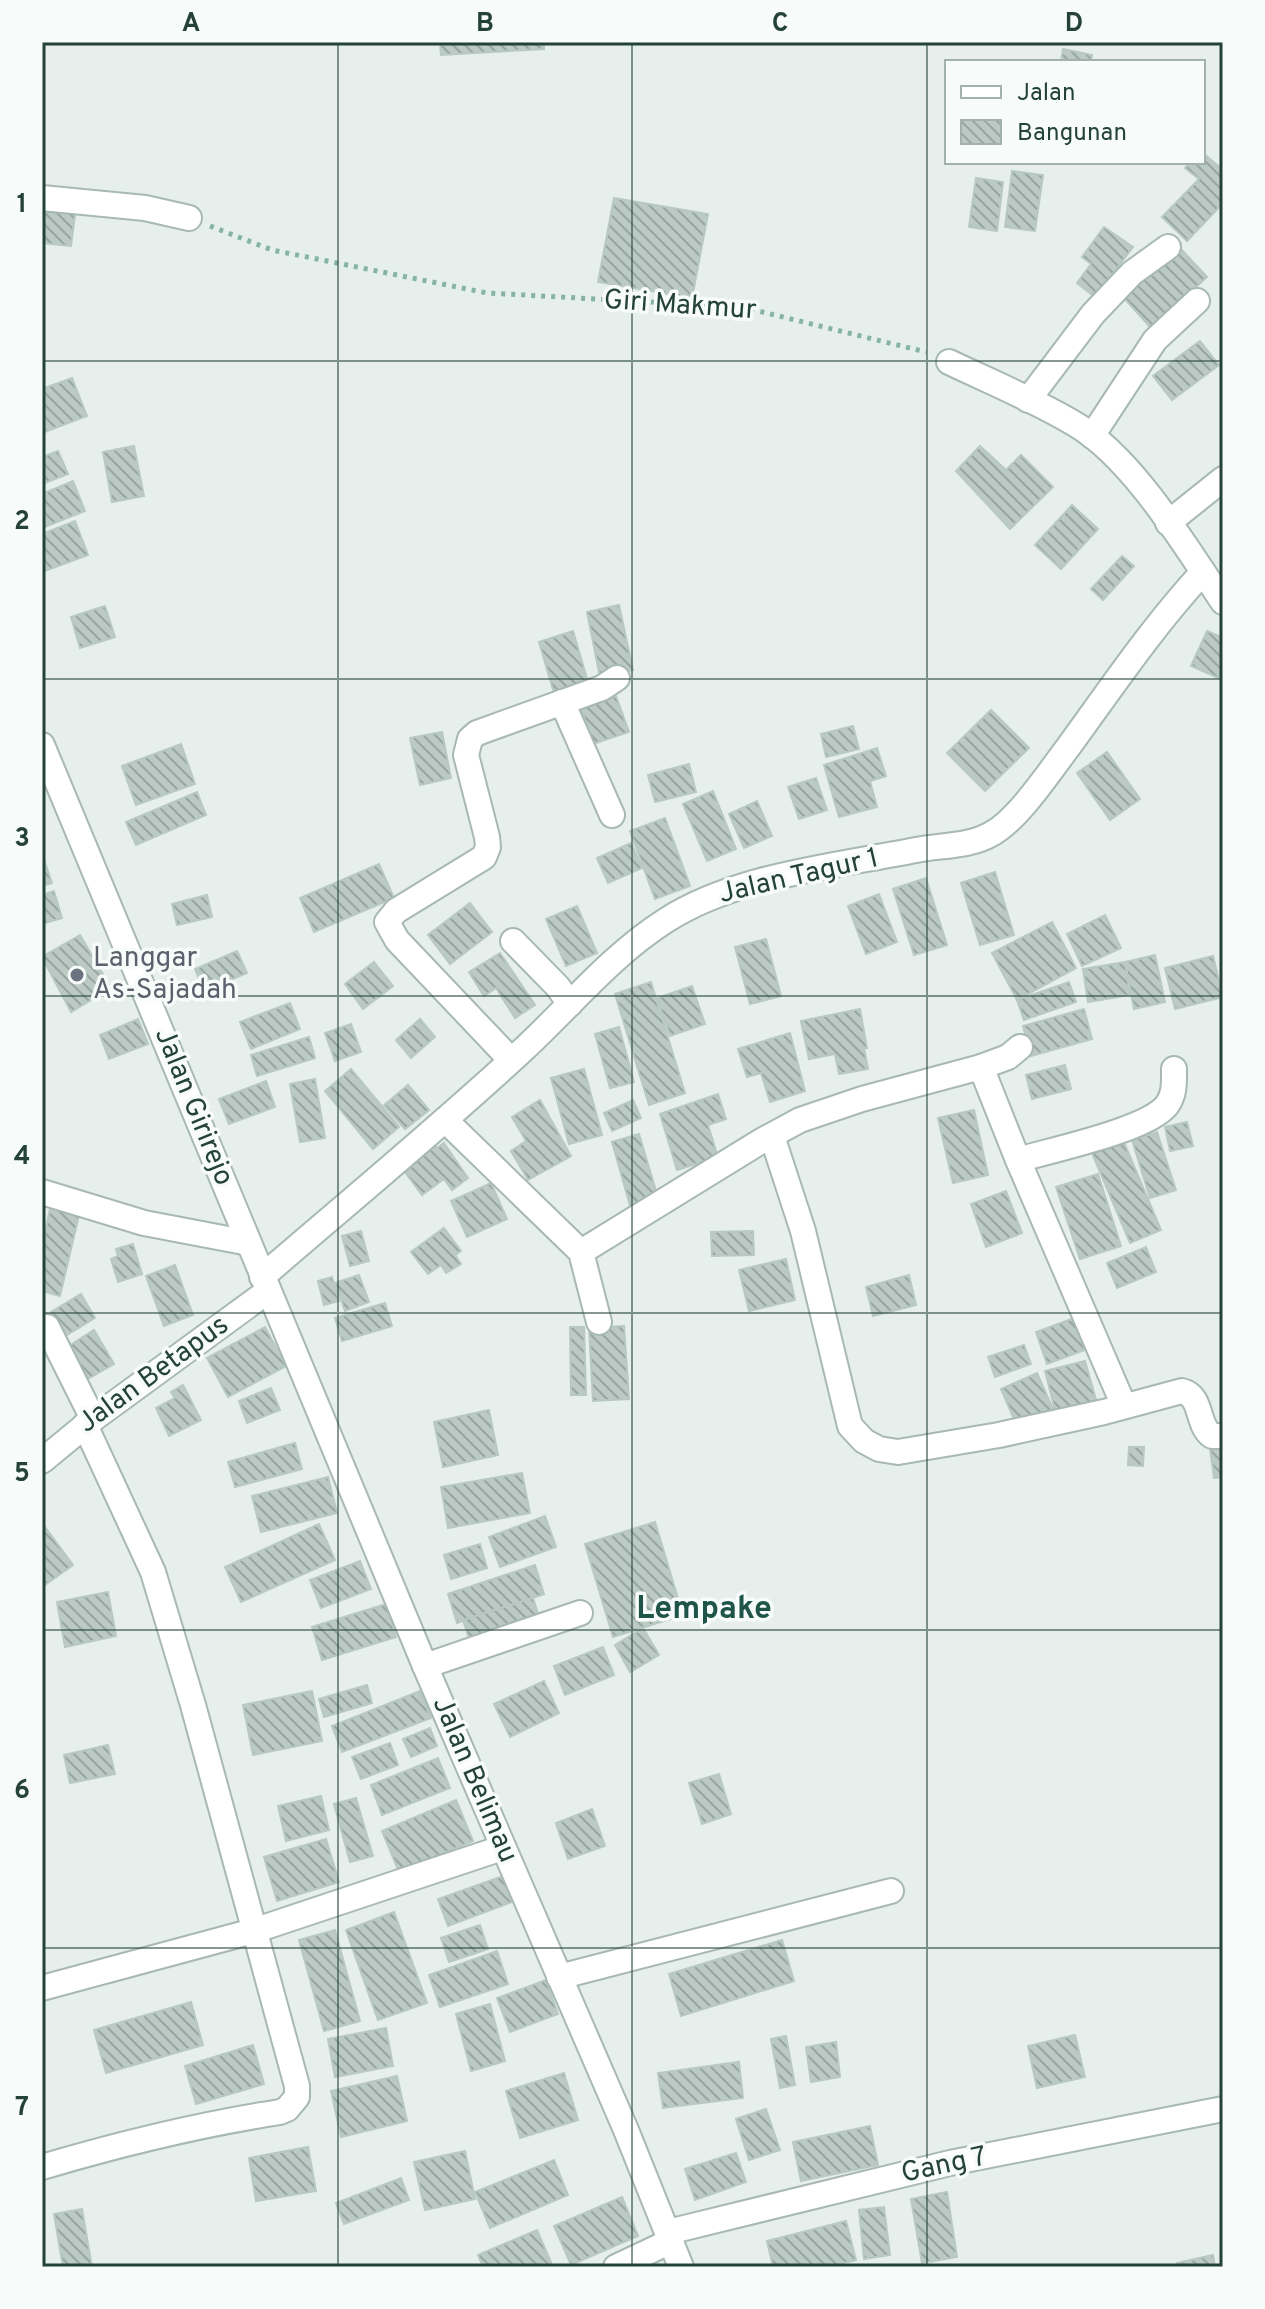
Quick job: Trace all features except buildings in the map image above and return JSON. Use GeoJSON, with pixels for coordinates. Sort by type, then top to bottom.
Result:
{"type":"FeatureCollection","features":[{"type":"Feature","properties":{"kind":"street"},"geometry":{"type":"LineString","coordinates":[[42,198],[145,208],[189,218]]}},
{"type":"Feature","properties":{"kind":"street"},"geometry":{"type":"LineString","coordinates":[[1028,400],[1093,314],[1132,273],[1168,247]]}},
{"type":"Feature","properties":{"kind":"street"},"geometry":{"type":"LineString","coordinates":[[1092,436],[1155,340],[1197,301]]}},
{"type":"Feature","properties":{"kind":"street"},"geometry":{"type":"LineString","coordinates":[[949,362],[1076,424],[1092,436],[1126,469],[1223,602]]}},
{"type":"Feature","properties":{"kind":"street"},"geometry":{"type":"LineString","coordinates":[[1168,523],[1223,479]]}},
{"type":"Feature","properties":{"kind":"street","name":"Jalan Tagur 1"},"geometry":{"type":"LineString","coordinates":[[265,1284],[511,1060],[637,939],[690,906],[727,890],[824,868],[964,844],[993,833],[1007,823],[1051,770],[1177,600],[1203,572]]}},
{"type":"Feature","properties":{"kind":"street"},"geometry":{"type":"LineString","coordinates":[[511,1060],[397,940],[387,922],[396,911],[484,857],[488,847],[487,837],[466,755],[470,739],[477,733],[602,688],[617,678]]}},
{"type":"Feature","properties":{"kind":"street"},"geometry":{"type":"LineString","coordinates":[[562,702],[612,815]]}},
{"type":"Feature","properties":{"kind":"street","name":"Jalan Girirejo"},"geometry":{"type":"LineString","coordinates":[[42,745],[48,771],[265,1284]]}},
{"type":"Feature","properties":{"kind":"street"},"geometry":{"type":"LineString","coordinates":[[513,941],[558,987],[570,1004]]}},
{"type":"Feature","properties":{"kind":"street"},"geometry":{"type":"LineString","coordinates":[[581,1252],[800,1120],[862,1099],[981,1067],[1008,1057],[1020,1047]]}},
{"type":"Feature","properties":{"kind":"street"},"geometry":{"type":"LineString","coordinates":[[981,1067],[1124,1406]]}},
{"type":"Feature","properties":{"kind":"street"},"geometry":{"type":"LineString","coordinates":[[1018,1160],[1141,1123],[1170,1102],[1174,1092],[1174,1069]]}},
{"type":"Feature","properties":{"kind":"street"},"geometry":{"type":"LineString","coordinates":[[445,1120],[581,1252],[599,1322]]}},
{"type":"Feature","properties":{"kind":"street"},"geometry":{"type":"LineString","coordinates":[[772,1136],[803,1231],[850,1426],[864,1441],[879,1449],[898,1452],[999,1435],[1170,1393],[1188,1392],[1204,1430],[1212,1436],[1223,1436]]}},
{"type":"Feature","properties":{"kind":"street"},"geometry":{"type":"LineString","coordinates":[[42,1192],[144,1223],[249,1243]]}},
{"type":"Feature","properties":{"kind":"street","name":"Jalan Betapus"},"geometry":{"type":"LineString","coordinates":[[42,1461],[265,1284]]}},
{"type":"Feature","properties":{"kind":"street","name":"Jalan Belimau"},"geometry":{"type":"LineString","coordinates":[[265,1284],[681,2267]]}},
{"type":"Feature","properties":{"kind":"street"},"geometry":{"type":"LineString","coordinates":[[42,2167],[203,2124],[280,2112],[293,2104],[297,2097],[297,2086],[193,1705],[153,1572],[47,1327]]}},
{"type":"Feature","properties":{"kind":"street"},"geometry":{"type":"LineString","coordinates":[[425,1666],[580,1613]]}},
{"type":"Feature","properties":{"kind":"street"},"geometry":{"type":"LineString","coordinates":[[42,1988],[253,1931],[502,1848]]}},
{"type":"Feature","properties":{"kind":"street"},"geometry":{"type":"LineString","coordinates":[[559,1977],[891,1891]]}},
{"type":"Feature","properties":{"kind":"street","name":"Gang 7"},"geometry":{"type":"LineString","coordinates":[[616,2267],[669,2236],[950,2163],[1223,2109]]}},
{"type":"Feature","properties":{"kind":"path","name":"Giri Makmur"},"geometry":{"type":"LineString","coordinates":[[189,218],[272,250],[473,290],[605,301],[742,307],[920,350],[949,362]]}},
{"type":"Feature","properties":{"kind":"place","name":"Langgar As-Sajadah"},"geometry":{"type":"Point","coordinates":[77,975]}},
{"type":"Feature","properties":{"kind":"district","name":"Lempake"},"geometry":{"type":"Point","coordinates":[704,1610]}}]}
